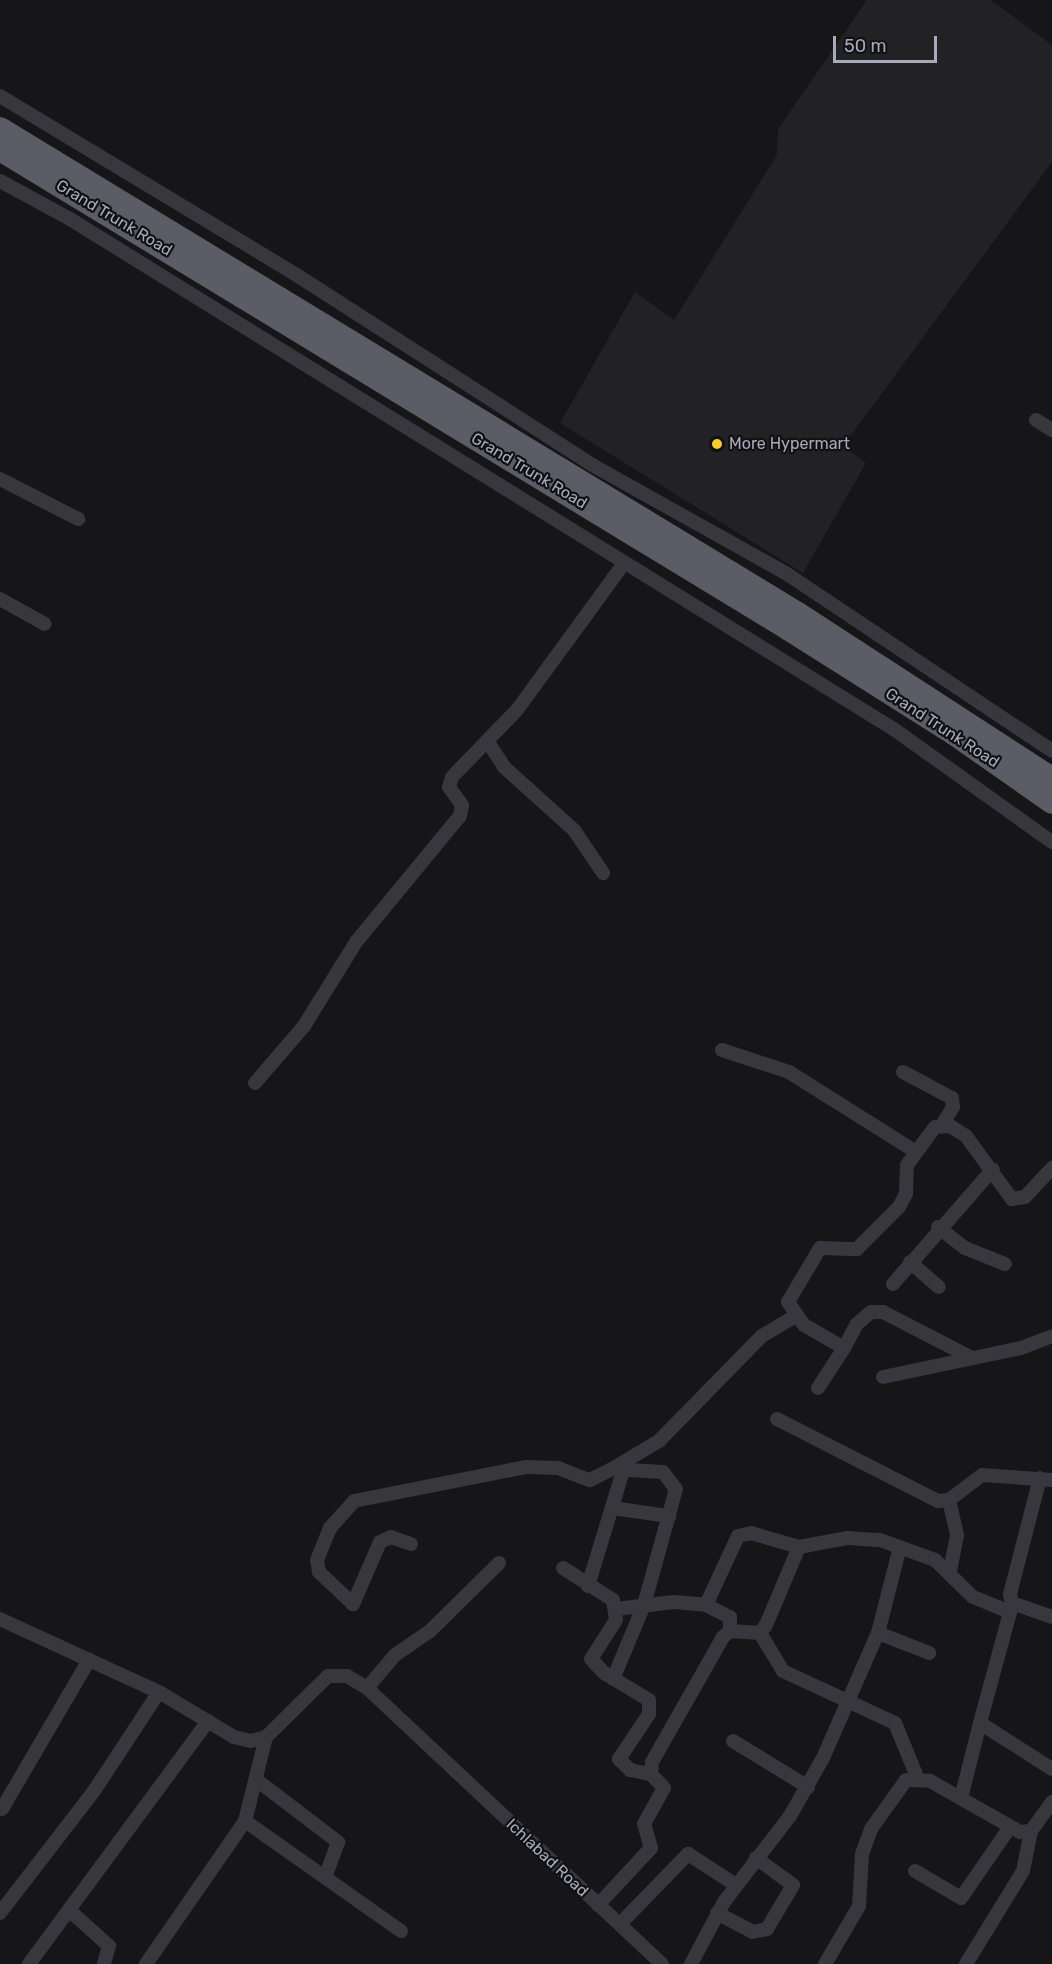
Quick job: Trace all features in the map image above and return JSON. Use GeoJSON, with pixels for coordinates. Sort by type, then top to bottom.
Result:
{"type":"FeatureCollection","features":[{"type":"Feature","properties":{"kind":"highway","name":"Grand Trunk Road"},"geometry":{"type":"LineString","coordinates":[[0,128],[798,613],[1052,778]]}},
{"type":"Feature","properties":{"kind":"highway","name":"Grand Trunk Road"},"geometry":{"type":"LineString","coordinates":[[0,150],[799,636],[1052,803]]}},
{"type":"Feature","properties":{"kind":"street"},"geometry":{"type":"LineString","coordinates":[[0,96],[304,279],[594,466],[787,574],[1052,751]]}},
{"type":"Feature","properties":{"kind":"street"},"geometry":{"type":"LineString","coordinates":[[0,181],[894,730],[1052,842]]}},
{"type":"Feature","properties":{"kind":"street"},"geometry":{"type":"LineString","coordinates":[[1036,420],[1052,430]]}},
{"type":"Feature","properties":{"kind":"street"},"geometry":{"type":"LineString","coordinates":[[0,479],[78,519]]}},
{"type":"Feature","properties":{"kind":"street"},"geometry":{"type":"LineString","coordinates":[[255,1083],[304,1026],[356,942],[460,816],[462,805],[449,782],[488,742],[624,563]]}},
{"type":"Feature","properties":{"kind":"street"},"geometry":{"type":"LineString","coordinates":[[0,600],[45,624]]}},
{"type":"Feature","properties":{"kind":"street"},"geometry":{"type":"LineString","coordinates":[[488,742],[504,767],[574,830],[603,873]]}},
{"type":"Feature","properties":{"kind":"street"},"geometry":{"type":"LineString","coordinates":[[722,1050],[789,1071],[916,1152]]}},
{"type":"Feature","properties":{"kind":"street"},"geometry":{"type":"LineString","coordinates":[[844,1348],[794,1317],[788,1302],[813,1254],[828,1247],[842,1253],[857,1249],[903,1202],[904,1173],[916,1152],[942,1125],[953,1107],[952,1098],[903,1072]]}},
{"type":"Feature","properties":{"kind":"street"},"geometry":{"type":"LineString","coordinates":[[942,1125],[966,1136],[993,1169],[1007,1196],[1019,1200],[1052,1168]]}},
{"type":"Feature","properties":{"kind":"street"},"geometry":{"type":"LineString","coordinates":[[893,1284],[938,1227],[993,1169]]}},
{"type":"Feature","properties":{"kind":"street"},"geometry":{"type":"LineString","coordinates":[[938,1227],[965,1248],[1005,1264]]}},
{"type":"Feature","properties":{"kind":"street"},"geometry":{"type":"LineString","coordinates":[[910,1263],[939,1287]]}},
{"type":"Feature","properties":{"kind":"street"},"geometry":{"type":"LineString","coordinates":[[818,1388],[857,1324],[871,1312],[883,1312],[972,1358]]}},
{"type":"Feature","properties":{"kind":"street"},"geometry":{"type":"LineString","coordinates":[[411,1544],[391,1537],[380,1542],[353,1604],[319,1572],[317,1560],[330,1528],[354,1501],[526,1467],[558,1468],[590,1480],[617,1470],[659,1441],[762,1336],[794,1317]]}},
{"type":"Feature","properties":{"kind":"street"},"geometry":{"type":"LineString","coordinates":[[883,1377],[972,1358],[1052,1336]]}},
{"type":"Feature","properties":{"kind":"street"},"geometry":{"type":"LineString","coordinates":[[777,1419],[905,1488],[949,1500]]}},
{"type":"Feature","properties":{"kind":"street"},"geometry":{"type":"LineString","coordinates":[[588,1586],[612,1508],[617,1470]]}},
{"type":"Feature","properties":{"kind":"street"},"geometry":{"type":"LineString","coordinates":[[613,1679],[644,1605],[669,1516],[674,1480],[663,1472],[617,1470]]}},
{"type":"Feature","properties":{"kind":"street"},"geometry":{"type":"LineString","coordinates":[[949,1500],[982,1475],[1046,1479],[961,1798]]}},
{"type":"Feature","properties":{"kind":"street"},"geometry":{"type":"LineString","coordinates":[[949,1500],[957,1535],[950,1571]]}},
{"type":"Feature","properties":{"kind":"street"},"geometry":{"type":"LineString","coordinates":[[612,1508],[669,1516]]}},
{"type":"Feature","properties":{"kind":"street"},"geometry":{"type":"LineString","coordinates":[[706,1605],[738,1536],[751,1533],[799,1547],[848,1538],[900,1547],[950,1571],[973,1597],[1052,1617]]}},
{"type":"Feature","properties":{"kind":"street"},"geometry":{"type":"LineString","coordinates":[[760,1633],[799,1547]]}},
{"type":"Feature","properties":{"kind":"street"},"geometry":{"type":"LineString","coordinates":[[691,1964],[717,1913],[808,1787],[878,1633],[900,1547]]}},
{"type":"Feature","properties":{"kind":"street"},"geometry":{"type":"LineString","coordinates":[[146,1964],[244,1821],[258,1780],[266,1737],[328,1676],[347,1676],[367,1688],[395,1655],[430,1631],[498,1563]]}},
{"type":"Feature","properties":{"kind":"street"},"geometry":{"type":"LineString","coordinates":[[564,1568],[588,1586],[613,1600],[616,1609],[613,1627],[591,1659],[613,1679],[648,1700],[648,1714],[619,1759],[630,1770],[651,1774],[664,1788],[644,1824],[651,1848],[598,1905]]}},
{"type":"Feature","properties":{"kind":"street"},"geometry":{"type":"LineString","coordinates":[[616,1609],[644,1605],[706,1605],[729,1617],[730,1631],[652,1762],[651,1774]]}},
{"type":"Feature","properties":{"kind":"street"},"geometry":{"type":"LineString","coordinates":[[0,1619],[159,1692],[234,1737],[266,1737]]}},
{"type":"Feature","properties":{"kind":"street"},"geometry":{"type":"LineString","coordinates":[[730,1631],[760,1633]]}},
{"type":"Feature","properties":{"kind":"street"},"geometry":{"type":"LineString","coordinates":[[760,1633],[783,1671],[895,1723],[917,1777],[961,1798],[1010,1827],[1031,1831]]}},
{"type":"Feature","properties":{"kind":"street"},"geometry":{"type":"LineString","coordinates":[[878,1633],[929,1653]]}},
{"type":"Feature","properties":{"kind":"street"},"geometry":{"type":"LineString","coordinates":[[2,1809],[89,1660]]}},
{"type":"Feature","properties":{"kind":"street","name":"Ichlabad Road"},"geometry":{"type":"LineString","coordinates":[[367,1688],[432,1752],[662,1964]]}},
{"type":"Feature","properties":{"kind":"street"},"geometry":{"type":"LineString","coordinates":[[0,1913],[93,1791],[159,1692]]}},
{"type":"Feature","properties":{"kind":"street"},"geometry":{"type":"LineString","coordinates":[[29,1964],[208,1721]]}},
{"type":"Feature","properties":{"kind":"street"},"geometry":{"type":"LineString","coordinates":[[980,1723],[1052,1769]]}},
{"type":"Feature","properties":{"kind":"street"},"geometry":{"type":"LineString","coordinates":[[733,1741],[808,1787]]}},
{"type":"Feature","properties":{"kind":"street"},"geometry":{"type":"LineString","coordinates":[[825,1964],[859,1906],[862,1854],[871,1829],[897,1790],[917,1777]]}},
{"type":"Feature","properties":{"kind":"street"},"geometry":{"type":"LineString","coordinates":[[258,1780],[338,1842],[325,1877]]}},
{"type":"Feature","properties":{"kind":"street"},"geometry":{"type":"LineString","coordinates":[[966,1964],[1023,1871],[1031,1831],[1052,1802]]}},
{"type":"Feature","properties":{"kind":"street"},"geometry":{"type":"LineString","coordinates":[[244,1821],[401,1930]]}},
{"type":"Feature","properties":{"kind":"street"},"geometry":{"type":"LineString","coordinates":[[915,1871],[961,1898],[1010,1827]]}},
{"type":"Feature","properties":{"kind":"street"},"geometry":{"type":"LineString","coordinates":[[620,1924],[688,1854],[736,1886]]}},
{"type":"Feature","properties":{"kind":"street"},"geometry":{"type":"LineString","coordinates":[[717,1913],[752,1932],[767,1929],[793,1885],[756,1858]]}},
{"type":"Feature","properties":{"kind":"street"},"geometry":{"type":"LineString","coordinates":[[69,1910],[109,1946],[104,1964]]}},
{"type":"Feature","properties":{"kind":"shaded area"},"geometry":{"type":"Polygon","coordinates":[[[867,0],[991,0],[1052,45],[1052,162],[843,446],[866,463],[803,573],[560,423],[635,292],[674,320],[777,155],[778,129],[867,0]]]}},
{"type":"Feature","properties":{"kind":"place","name":"More Hypermart"},"geometry":{"type":"Point","coordinates":[717,444]}}]}
